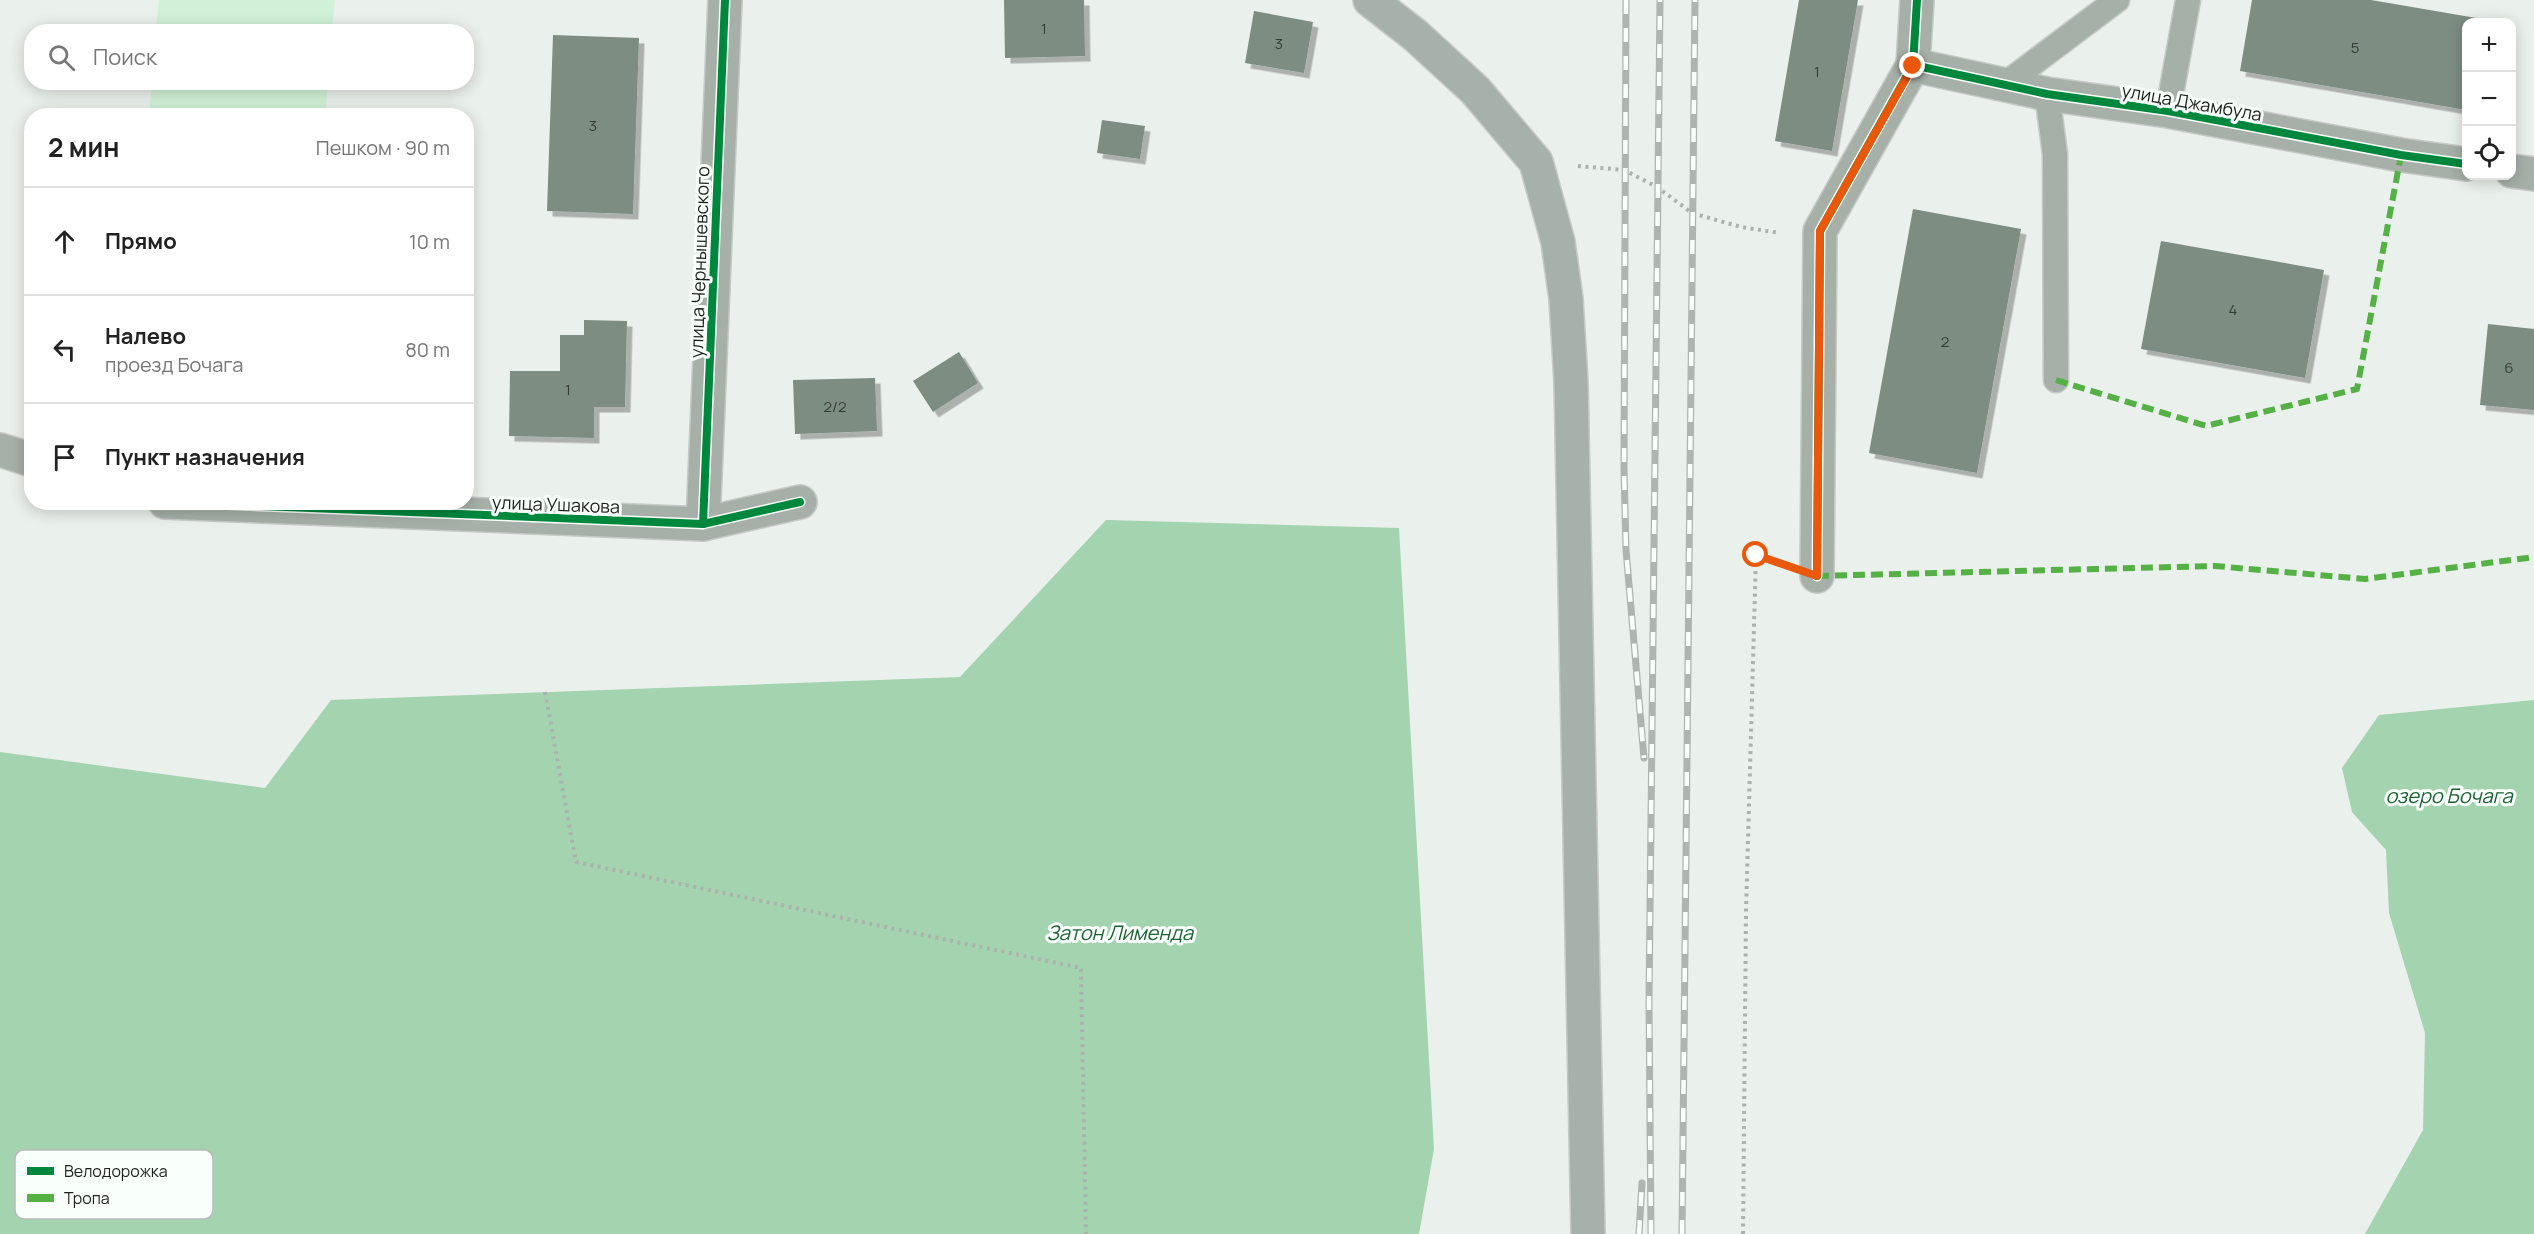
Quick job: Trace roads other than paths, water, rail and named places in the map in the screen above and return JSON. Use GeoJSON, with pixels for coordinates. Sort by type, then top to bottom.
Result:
{"type":"FeatureCollection","features":[{"type":"Feature","properties":{"kind":"main road"},"geometry":{"type":"LineString","coordinates":[[1370,0],[1415,35],[1475,90],[1536,162],[1558,242],[1566,299],[1571,382],[1588,1234]]}},
{"type":"Feature","properties":{"kind":"street","name":"улица Чернышевского"},"geometry":{"type":"LineString","coordinates":[[703,524],[725,0]]}},
{"type":"Feature","properties":{"kind":"street"},"geometry":{"type":"LineString","coordinates":[[1817,576],[1820,231],[1913,66],[1917,0]]}},
{"type":"Feature","properties":{"kind":"street","name":"улица Джамбула"},"geometry":{"type":"LineString","coordinates":[[1913,66],[2048,94],[2168,111],[2401,155],[2462,163]]}},
{"type":"Feature","properties":{"kind":"street"},"geometry":{"type":"LineString","coordinates":[[2516,172],[2534,174]]}},
{"type":"Feature","properties":{"kind":"street"},"geometry":{"type":"LineString","coordinates":[[0,450],[24,458]]}},
{"type":"Feature","properties":{"kind":"street","name":"улица Ушакова"},"geometry":{"type":"LineString","coordinates":[[361,510],[703,524],[801,502]]}},
{"type":"Feature","properties":{"kind":"lane"},"geometry":{"type":"LineString","coordinates":[[2004,85],[2117,0]]}},
{"type":"Feature","properties":{"kind":"lane"},"geometry":{"type":"LineString","coordinates":[[2168,111],[2188,0]]}},
{"type":"Feature","properties":{"kind":"lane"},"geometry":{"type":"LineString","coordinates":[[2048,94],[2055,154],[2056,380]]}},
{"type":"Feature","properties":{"kind":"water","name":"Затон Лименда"},"geometry":{"type":"Polygon","coordinates":[[[1106,520],[1399,528],[1434,1149],[1419,1234],[0,1234],[0,752],[265,788],[331,700],[960,677],[1106,520]]]}},
{"type":"Feature","properties":{"kind":"water","name":"озеро Бочага"},"geometry":{"type":"Polygon","coordinates":[[[2534,700],[2534,1234],[2365,1234],[2423,1130],[2425,1033],[2389,913],[2386,850],[2352,812],[2342,768],[2379,715],[2534,700]]]}},
{"type":"Feature","properties":{"kind":"railway"},"geometry":{"type":"LineString","coordinates":[[1626,0],[1624,468],[1626,550],[1644,758]]}},
{"type":"Feature","properties":{"kind":"railway"},"geometry":{"type":"LineString","coordinates":[[1651,1234],[1649,1001],[1660,0]]}},
{"type":"Feature","properties":{"kind":"railway"},"geometry":{"type":"LineString","coordinates":[[1682,1234],[1695,0]]}},
{"type":"Feature","properties":{"kind":"railway"},"geometry":{"type":"LineString","coordinates":[[1639,1234],[1642,1183]]}}]}
